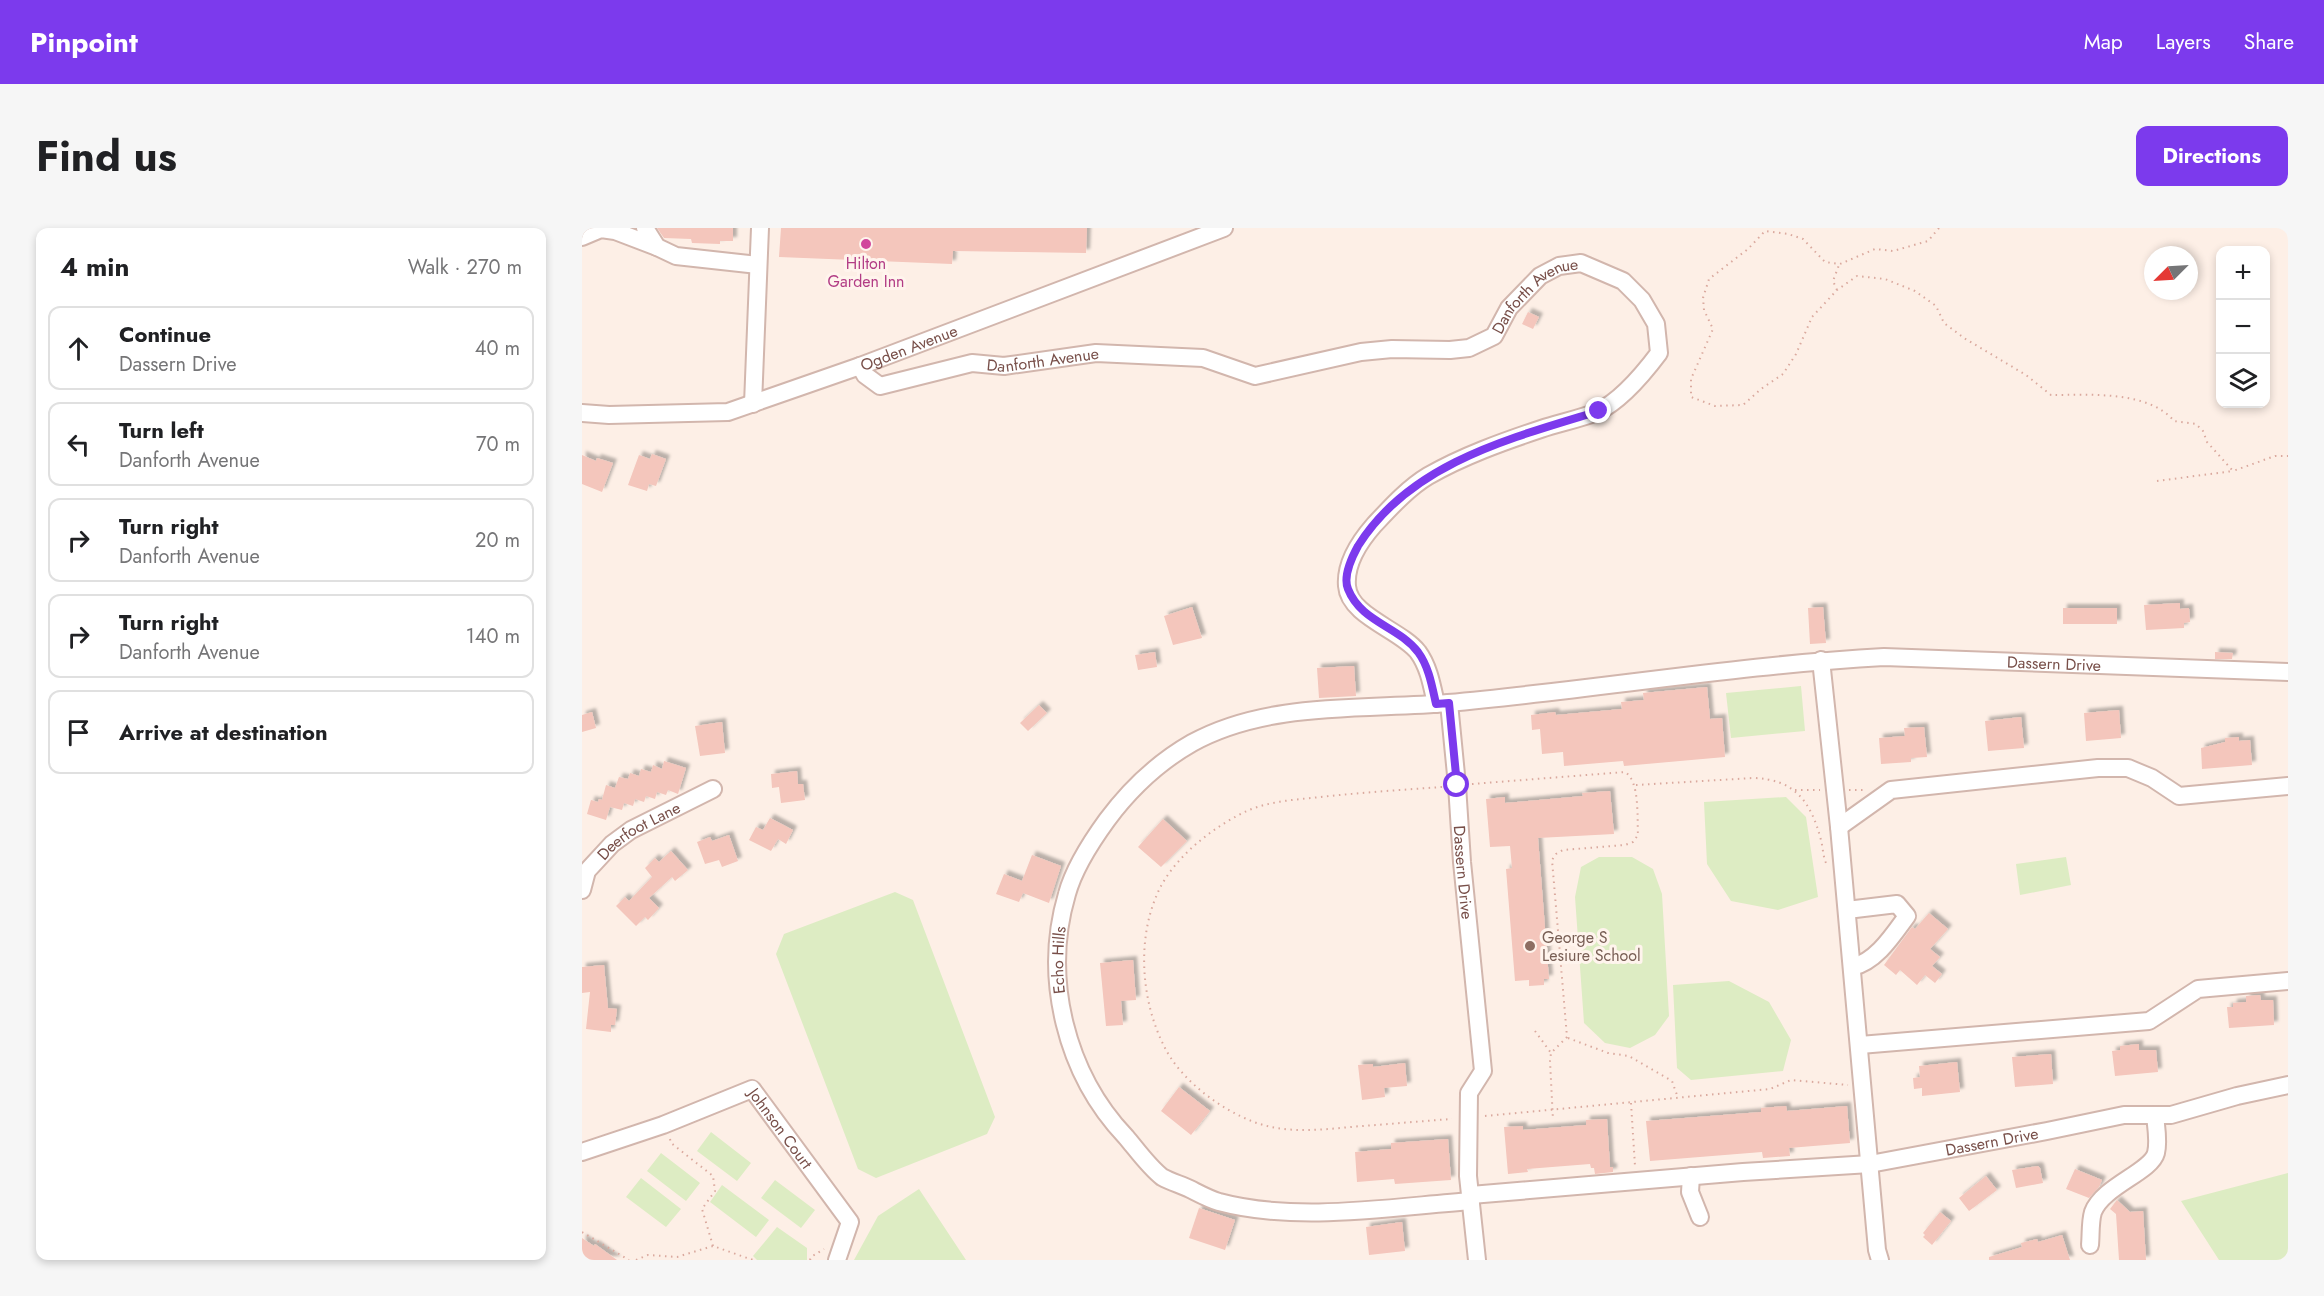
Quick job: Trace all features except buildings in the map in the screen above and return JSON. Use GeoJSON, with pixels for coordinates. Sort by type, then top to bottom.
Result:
{"type":"FeatureCollection","features":[{"type":"Feature","properties":{"kind":"street"},"geometry":{"type":"LineString","coordinates":[[645,228],[657,247]]}},
{"type":"Feature","properties":{"kind":"street"},"geometry":{"type":"LineString","coordinates":[[753,404],[760,228]]}},
{"type":"Feature","properties":{"kind":"street","name":"Ogden Avenue"},"geometry":{"type":"LineString","coordinates":[[582,414],[728,411],[753,404],[860,366],[1224,228]]}},
{"type":"Feature","properties":{"kind":"street"},"geometry":{"type":"LineString","coordinates":[[582,237],[601,229],[615,231],[676,256],[758,265]]}},
{"type":"Feature","properties":{"kind":"street","name":"Danforth Avenue"},"geometry":{"type":"LineString","coordinates":[[860,366],[865,375],[880,386],[972,363],[1004,366],[1096,353],[1203,358],[1255,376],[1361,352],[1392,349],[1469,348],[1494,336],[1509,308],[1540,276],[1558,266],[1581,263],[1623,281],[1642,300],[1656,324],[1659,353],[1636,383],[1599,411],[1496,444],[1426,477],[1391,507],[1365,536],[1351,558],[1347,587],[1355,604],[1370,618],[1399,635],[1418,651],[1442,703]]}},
{"type":"Feature","properties":{"kind":"street","name":"Dassern Drive"},"geometry":{"type":"LineString","coordinates":[[1477,1260],[1468,1176],[1468,1118],[1469,1093],[1483,1071],[1462,862],[1457,785],[1442,703],[1821,660],[1884,657],[2288,672]]}},
{"type":"Feature","properties":{"kind":"street"},"geometry":{"type":"LineString","coordinates":[[1821,660],[1844,876],[1877,1250],[1880,1260]]}},
{"type":"Feature","properties":{"kind":"street","name":"Echo Hills"},"geometry":{"type":"LineString","coordinates":[[1442,703],[1295,712],[1243,723],[1194,742],[1160,764],[1127,793],[1090,843],[1067,891],[1059,925],[1056,980],[1068,1038],[1088,1086],[1114,1125],[1162,1176],[1216,1201],[1262,1210],[1308,1213],[1471,1198]]}},
{"type":"Feature","properties":{"kind":"street"},"geometry":{"type":"LineString","coordinates":[[1839,827],[1892,790],[2098,768],[2128,768],[2152,778],[2179,796],[2288,786]]}},
{"type":"Feature","properties":{"kind":"street","name":"Deerfoot Lane"},"geometry":{"type":"LineString","coordinates":[[582,890],[587,871],[612,844],[631,830],[713,789]]}},
{"type":"Feature","properties":{"kind":"street"},"geometry":{"type":"LineString","coordinates":[[1847,910],[1897,904],[1907,916],[1875,954],[1863,965],[1852,967]]}},
{"type":"Feature","properties":{"kind":"street"},"geometry":{"type":"LineString","coordinates":[[1860,1045],[2149,1021],[2198,989],[2288,981]]}},
{"type":"Feature","properties":{"kind":"street","name":"Dassern Drive"},"geometry":{"type":"LineString","coordinates":[[1471,1198],[1691,1176],[1870,1164],[2124,1115],[2171,1115],[2237,1095],[2288,1085]]}},
{"type":"Feature","properties":{"kind":"street","name":"Johnson Court"},"geometry":{"type":"LineString","coordinates":[[582,1152],[663,1125],[752,1089],[850,1222],[837,1260]]}},
{"type":"Feature","properties":{"kind":"street"},"geometry":{"type":"LineString","coordinates":[[2090,1245],[2093,1213],[2103,1197],[2136,1171],[2151,1163],[2156,1153],[2155,1115]]}},
{"type":"Feature","properties":{"kind":"street"},"geometry":{"type":"LineString","coordinates":[[1691,1176],[1690,1192],[1700,1217]]}},
{"type":"Feature","properties":{"kind":"path"},"geometry":{"type":"LineString","coordinates":[[1939,228],[1928,241],[1893,251],[1875,249],[1840,264],[1825,262],[1803,240],[1788,234],[1765,231],[1748,249],[1709,279],[1703,298],[1704,310],[1713,329],[1691,379],[1691,397],[1714,406],[1743,405],[1783,374],[1796,354],[1812,317],[1837,290],[1857,276],[1885,279],[1915,291],[1936,306],[1944,323],[1964,338],[2026,375],[2051,395],[2106,395],[2152,404],[2174,421],[2196,424],[2203,431],[2207,442],[2222,456],[2233,471]]}},
{"type":"Feature","properties":{"kind":"path"},"geometry":{"type":"LineString","coordinates":[[1837,290],[1833,282],[1840,264]]}},
{"type":"Feature","properties":{"kind":"path"},"geometry":{"type":"LineString","coordinates":[[2157,481],[2233,471],[2275,456],[2288,456]]}},
{"type":"Feature","properties":{"kind":"path"},"geometry":{"type":"LineString","coordinates":[[1553,1120],[1553,1109],[1550,1061],[1551,1053],[1567,1037],[1552,860],[1563,850],[1625,845],[1633,842],[1638,835],[1635,785],[1631,776],[1625,772],[1284,801],[1250,810],[1228,821],[1202,839],[1176,864],[1162,885],[1153,907],[1146,936],[1145,984],[1154,1023],[1165,1049],[1182,1072],[1208,1096],[1254,1122],[1281,1130],[1314,1130],[1468,1118],[1553,1109],[1770,1089],[1791,1080],[1841,1085],[1863,1083]]}},
{"type":"Feature","properties":{"kind":"path"},"geometry":{"type":"LineString","coordinates":[[1635,785],[1753,778],[1769,778],[1784,783],[1798,793],[1814,816],[1828,867],[1837,876],[1844,876]]}},
{"type":"Feature","properties":{"kind":"path"},"geometry":{"type":"LineString","coordinates":[[1535,1031],[1551,1053]]}},
{"type":"Feature","properties":{"kind":"path"},"geometry":{"type":"LineString","coordinates":[[1567,1037],[1608,1053],[1629,1056],[1672,1081],[1678,1098]]}},
{"type":"Feature","properties":{"kind":"path"},"geometry":{"type":"LineString","coordinates":[[1631,1102],[1636,1181]]}},
{"type":"Feature","properties":{"kind":"path"},"geometry":{"type":"LineString","coordinates":[[663,1125],[672,1143],[713,1176],[715,1191],[702,1209],[713,1246]]}},
{"type":"Feature","properties":{"kind":"path"},"geometry":{"type":"LineString","coordinates":[[582,1232],[629,1260]]}},
{"type":"Feature","properties":{"kind":"path"},"geometry":{"type":"LineString","coordinates":[[636,1260],[648,1255],[677,1257],[713,1246],[753,1260]]}},
{"type":"Feature","properties":{"kind":"green space"},"geometry":{"type":"Polygon","coordinates":[[[1801,686],[1805,731],[1731,738],[1726,693],[1801,686]]]}},
{"type":"Feature","properties":{"kind":"green space"},"geometry":{"type":"Polygon","coordinates":[[[1786,797],[1806,817],[1818,897],[1778,910],[1731,901],[1707,864],[1704,802],[1786,797]]]}},
{"type":"Feature","properties":{"kind":"green space"},"geometry":{"type":"Polygon","coordinates":[[[1599,857],[1632,857],[1653,869],[1662,894],[1669,1016],[1655,1035],[1630,1048],[1605,1043],[1584,1023],[1575,897],[1581,867],[1599,857]]]}},
{"type":"Feature","properties":{"kind":"green space"},"geometry":{"type":"Polygon","coordinates":[[[2066,857],[2071,885],[2020,895],[2016,864],[2066,857]]]}},
{"type":"Feature","properties":{"kind":"green space"},"geometry":{"type":"Polygon","coordinates":[[[895,892],[913,900],[995,1117],[987,1134],[876,1178],[858,1169],[776,954],[784,934],[895,892]]]}},
{"type":"Feature","properties":{"kind":"green space"},"geometry":{"type":"Polygon","coordinates":[[[1729,981],[1769,1002],[1791,1040],[1783,1071],[1691,1080],[1677,1068],[1673,985],[1729,981]]]}},
{"type":"Feature","properties":{"kind":"green space"},"geometry":{"type":"Polygon","coordinates":[[[711,1132],[751,1163],[737,1181],[697,1151],[711,1132]]]}},
{"type":"Feature","properties":{"kind":"green space"},"geometry":{"type":"Polygon","coordinates":[[[661,1153],[700,1183],[686,1201],[647,1171],[661,1153]]]}},
{"type":"Feature","properties":{"kind":"green space"},"geometry":{"type":"Polygon","coordinates":[[[2288,1173],[2288,1260],[2219,1260],[2181,1201],[2288,1173]]]}},
{"type":"Feature","properties":{"kind":"green space"},"geometry":{"type":"Polygon","coordinates":[[[641,1178],[681,1209],[666,1227],[626,1197],[641,1178]]]}},
{"type":"Feature","properties":{"kind":"green space"},"geometry":{"type":"Polygon","coordinates":[[[775,1180],[815,1210],[801,1228],[761,1198],[775,1180]]]}},
{"type":"Feature","properties":{"kind":"green space"},"geometry":{"type":"Polygon","coordinates":[[[722,1185],[769,1220],[756,1237],[710,1202],[722,1185]]]}},
{"type":"Feature","properties":{"kind":"green space"},"geometry":{"type":"Polygon","coordinates":[[[919,1189],[966,1260],[854,1260],[878,1216],[919,1189]]]}},
{"type":"Feature","properties":{"kind":"green space"},"geometry":{"type":"Polygon","coordinates":[[[777,1227],[807,1248],[807,1260],[757,1260],[753,1256],[777,1227]]]}},
{"type":"Feature","properties":{"kind":"place","name":"Hilton Garden Inn"},"geometry":{"type":"Point","coordinates":[866,244]}},
{"type":"Feature","properties":{"kind":"place","name":"George S Lesiure School"},"geometry":{"type":"Point","coordinates":[1530,946]}},
{"type":"Feature","properties":{"kind":"route"},"geometry":{"type":"LineString","coordinates":[[1457,785],[1449,703],[1436,704],[1427,669],[1418,651],[1399,635],[1370,618],[1355,604],[1347,587],[1351,558],[1365,536],[1391,507],[1426,477],[1496,444],[1599,411]]}}]}
